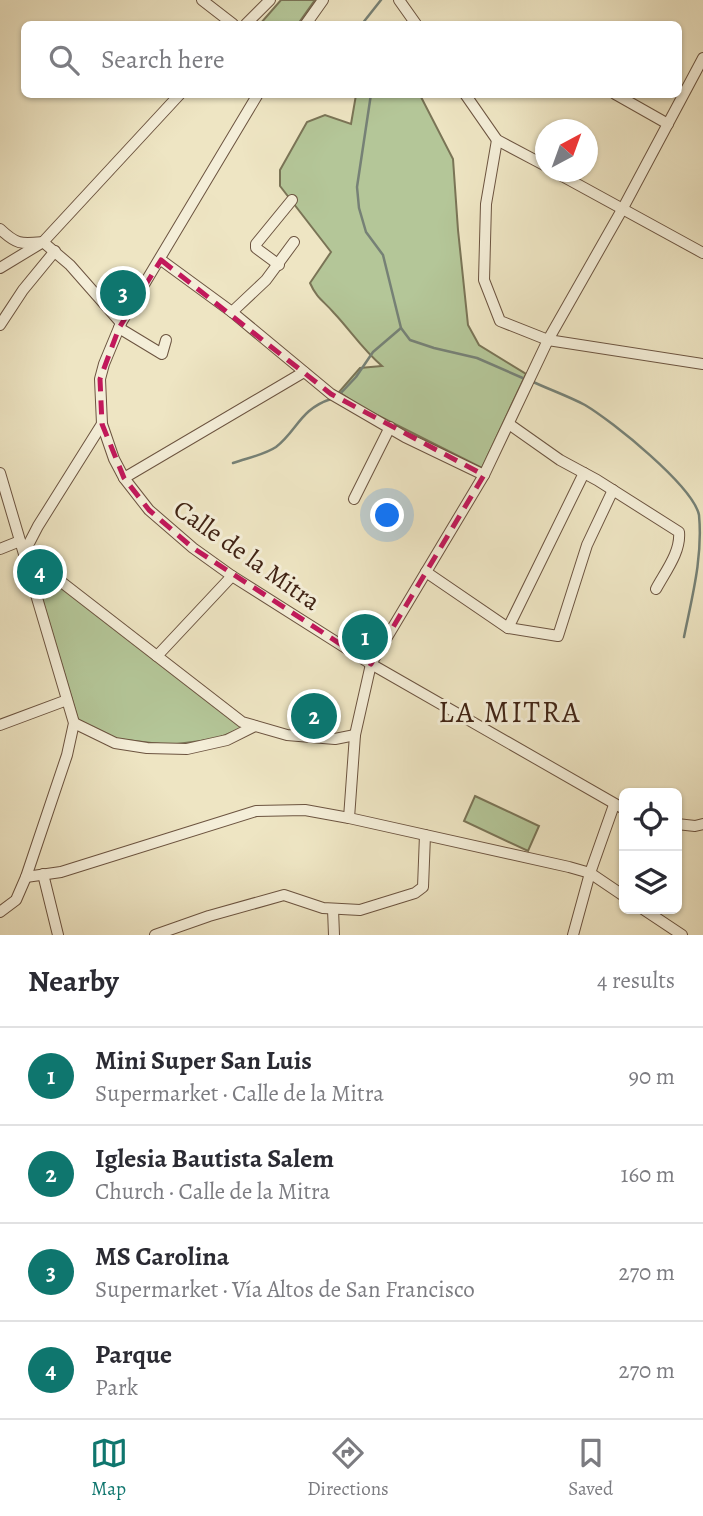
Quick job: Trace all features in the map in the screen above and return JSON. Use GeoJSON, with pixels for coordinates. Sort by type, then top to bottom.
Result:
{"type":"FeatureCollection","features":[{"type":"Feature","properties":{"kind":"street"},"geometry":{"type":"LineString","coordinates":[[202,0],[229,21]]}},
{"type":"Feature","properties":{"kind":"street"},"geometry":{"type":"LineString","coordinates":[[249,21],[270,0]]}},
{"type":"Feature","properties":{"kind":"street"},"geometry":{"type":"LineString","coordinates":[[308,21],[323,0]]}},
{"type":"Feature","properties":{"kind":"street"},"geometry":{"type":"LineString","coordinates":[[399,0],[414,21]]}},
{"type":"Feature","properties":{"kind":"street"},"geometry":{"type":"LineString","coordinates":[[682,98],[703,58]]}},
{"type":"Feature","properties":{"kind":"street"},"geometry":{"type":"LineString","coordinates":[[0,268],[43,242],[176,98]]}},
{"type":"Feature","properties":{"kind":"street","name":"Calle de la Mitra"},"geometry":{"type":"LineString","coordinates":[[256,98],[120,326],[104,364],[99,396],[102,424],[114,459],[124,478],[149,510],[193,548],[232,576],[371,664],[619,807]]}},
{"type":"Feature","properties":{"kind":"street"},"geometry":{"type":"LineString","coordinates":[[468,98],[497,140],[535,161]]}},
{"type":"Feature","properties":{"kind":"street"},"geometry":{"type":"LineString","coordinates":[[622,98],[668,124]]}},
{"type":"Feature","properties":{"kind":"street"},"geometry":{"type":"LineString","coordinates":[[349,818],[355,735],[371,664],[484,475],[548,340],[682,98]]}},
{"type":"Feature","properties":{"kind":"street"},"geometry":{"type":"LineString","coordinates":[[497,140],[486,204],[484,280],[500,321],[548,340],[703,364]]}},
{"type":"Feature","properties":{"kind":"street"},"geometry":{"type":"LineString","coordinates":[[574,182],[703,253]]}},
{"type":"Feature","properties":{"kind":"street"},"geometry":{"type":"LineString","coordinates":[[279,265],[256,248],[256,244],[292,200]]}},
{"type":"Feature","properties":{"kind":"street"},"geometry":{"type":"LineString","coordinates":[[0,229],[13,241],[24,244],[43,242],[55,251],[120,326],[162,354],[166,340]]}},
{"type":"Feature","properties":{"kind":"street"},"geometry":{"type":"LineString","coordinates":[[232,312],[257,290],[279,265],[294,242]]}},
{"type":"Feature","properties":{"kind":"street"},"geometry":{"type":"LineString","coordinates":[[0,325],[23,290],[55,251]]}},
{"type":"Feature","properties":{"kind":"street"},"geometry":{"type":"LineString","coordinates":[[161,260],[232,312],[331,394],[484,475]]}},
{"type":"Feature","properties":{"kind":"street"},"geometry":{"type":"LineString","coordinates":[[124,478],[304,372]]}},
{"type":"Feature","properties":{"kind":"street"},"geometry":{"type":"LineString","coordinates":[[24,553],[102,424]]}},
{"type":"Feature","properties":{"kind":"street"},"geometry":{"type":"LineString","coordinates":[[509,424],[538,445],[679,532],[680,540],[676,552],[656,589]]}},
{"type":"Feature","properties":{"kind":"street"},"geometry":{"type":"LineString","coordinates":[[354,499],[390,427]]}},
{"type":"Feature","properties":{"kind":"street"},"geometry":{"type":"LineString","coordinates":[[0,473],[74,723],[68,755],[26,877],[16,900],[0,912]]}},
{"type":"Feature","properties":{"kind":"street"},"geometry":{"type":"LineString","coordinates":[[508,628],[584,473]]}},
{"type":"Feature","properties":{"kind":"street"},"geometry":{"type":"LineString","coordinates":[[426,572],[508,628],[558,636],[587,545],[612,490]]}},
{"type":"Feature","properties":{"kind":"street"},"geometry":{"type":"LineString","coordinates":[[0,549],[20,541]]}},
{"type":"Feature","properties":{"kind":"street"},"geometry":{"type":"LineString","coordinates":[[24,553],[242,722],[286,735],[335,739],[355,735]]}},
{"type":"Feature","properties":{"kind":"street"},"geometry":{"type":"LineString","coordinates":[[158,656],[232,576]]}},
{"type":"Feature","properties":{"kind":"street"},"geometry":{"type":"LineString","coordinates":[[0,725],[67,700]]}},
{"type":"Feature","properties":{"kind":"street"},"geometry":{"type":"LineString","coordinates":[[74,723],[115,743],[147,748],[187,749],[227,740],[256,726]]}},
{"type":"Feature","properties":{"kind":"street"},"geometry":{"type":"LineString","coordinates":[[573,935],[590,873],[619,807]]}},
{"type":"Feature","properties":{"kind":"street"},"geometry":{"type":"LineString","coordinates":[[26,877],[61,872],[256,811],[305,810],[590,873],[619,893]]}},
{"type":"Feature","properties":{"kind":"street"},"geometry":{"type":"LineString","coordinates":[[682,825],[703,824]]}},
{"type":"Feature","properties":{"kind":"street"},"geometry":{"type":"LineString","coordinates":[[155,935],[209,916],[284,895],[333,909],[368,908],[415,893],[423,887],[425,835]]}},
{"type":"Feature","properties":{"kind":"street"},"geometry":{"type":"LineString","coordinates":[[43,874],[58,935]]}},
{"type":"Feature","properties":{"kind":"street"},"geometry":{"type":"LineString","coordinates":[[333,909],[334,935]]}},
{"type":"Feature","properties":{"kind":"street"},"geometry":{"type":"LineString","coordinates":[[650,914],[682,935]]}},
{"type":"Feature","properties":{"kind":"highlighted area"},"geometry":{"type":"Polygon","coordinates":[[[161,260],[331,394],[484,475],[371,664],[193,548],[149,510],[124,478],[102,424],[100,379],[119,328],[161,260]]]}},
{"type":"Feature","properties":{"kind":"green space"},"geometry":{"type":"Polygon","coordinates":[[[281,0],[315,0],[300,21],[263,21],[281,0]]]}},
{"type":"Feature","properties":{"kind":"green space"},"geometry":{"type":"Polygon","coordinates":[[[355,98],[422,98],[453,159],[468,325],[479,345],[526,374],[482,468],[361,407],[339,392],[360,368],[382,366],[318,296],[310,283],[331,252],[280,186],[280,170],[307,122],[325,115],[351,124],[355,98]]]}},
{"type":"Feature","properties":{"kind":"green space"},"geometry":{"type":"Polygon","coordinates":[[[31,562],[245,727],[216,739],[169,745],[117,739],[78,720],[31,562]]]}},
{"type":"Feature","properties":{"kind":"green space"},"geometry":{"type":"Polygon","coordinates":[[[475,796],[539,826],[528,851],[464,821],[475,796]]]}},
{"type":"Feature","properties":{"kind":"waterway"},"geometry":{"type":"LineString","coordinates":[[364,21],[381,0]]}},
{"type":"Feature","properties":{"kind":"waterway"},"geometry":{"type":"LineString","coordinates":[[370,98],[357,187],[359,208],[366,232],[383,255],[401,328],[410,340],[477,358],[525,379]]}},
{"type":"Feature","properties":{"kind":"waterway"},"geometry":{"type":"LineString","coordinates":[[340,394],[373,352],[401,328]]}},
{"type":"Feature","properties":{"kind":"waterway"},"geometry":{"type":"LineString","coordinates":[[531,381],[585,405],[613,425],[650,455],[693,503],[699,515],[699,546],[684,637]]}},
{"type":"Feature","properties":{"kind":"waterway"},"geometry":{"type":"LineString","coordinates":[[233,463],[276,447],[312,408],[331,399]]}},
{"type":"Feature","properties":{"kind":"place","name":"MS Carolina"},"geometry":{"type":"Point","coordinates":[123,293]}},
{"type":"Feature","properties":{"kind":"place","name":"Parque"},"geometry":{"type":"Point","coordinates":[40,572]}},
{"type":"Feature","properties":{"kind":"place","name":"Mini Super San Luis"},"geometry":{"type":"Point","coordinates":[365,637]}},
{"type":"Feature","properties":{"kind":"place","name":"Iglesia Bautista Salem"},"geometry":{"type":"Point","coordinates":[314,716]}},
{"type":"Feature","properties":{"kind":"district","name":"LA MITRA"},"geometry":{"type":"Point","coordinates":[510,712]}}]}
